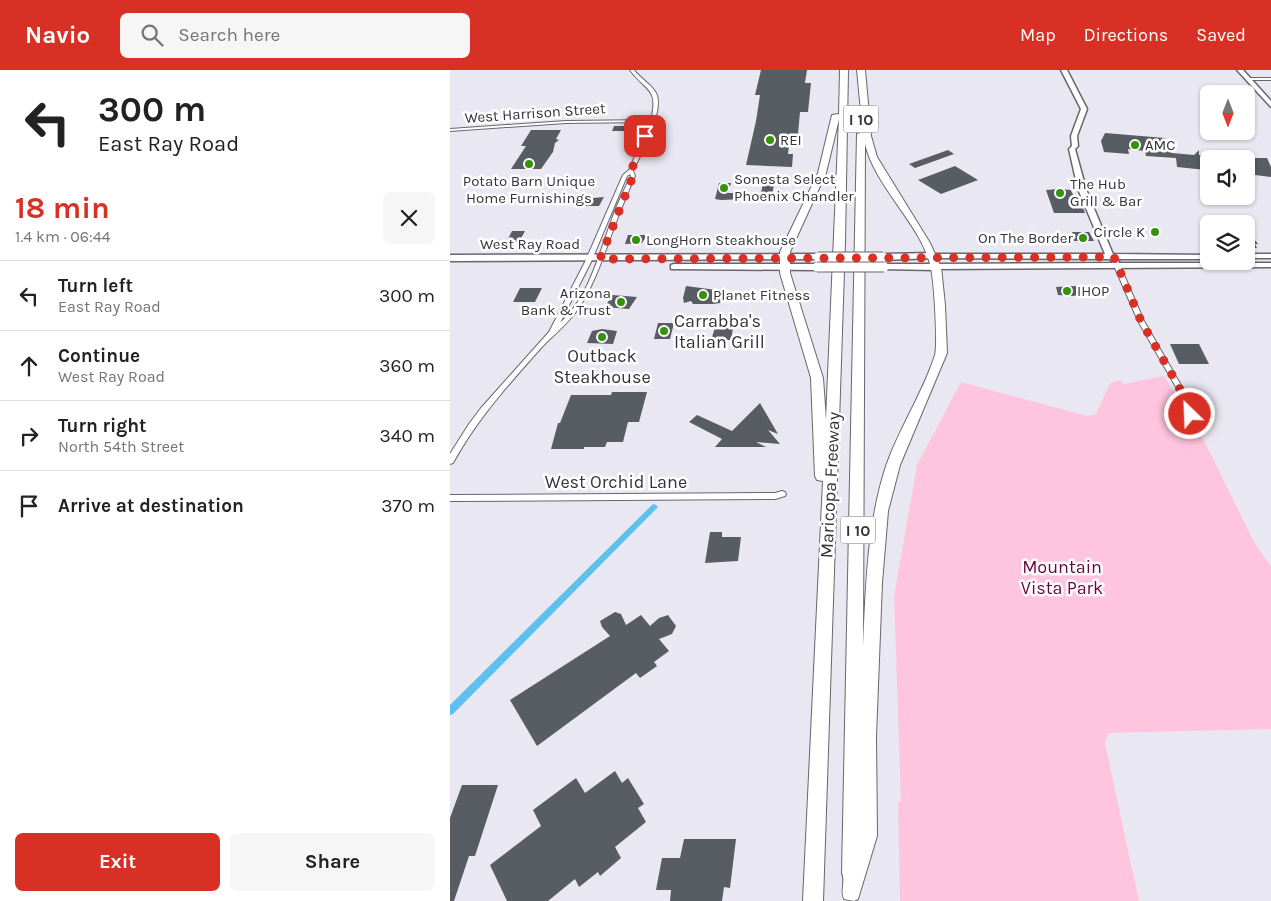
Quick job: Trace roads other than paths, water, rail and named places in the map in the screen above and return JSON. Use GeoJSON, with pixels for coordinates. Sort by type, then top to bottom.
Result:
{"type":"FeatureCollection","features":[{"type":"Feature","properties":{"kind":"highway"},"geometry":{"type":"LineString","coordinates":[[825,597],[819,393],[812,360],[784,262],[822,173],[837,113],[839,88],[844,70]]}},
{"type":"Feature","properties":{"kind":"highway","name":"Maricopa Freeway"},"geometry":{"type":"LineString","coordinates":[[813,901],[840,242],[844,70]]}},
{"type":"Feature","properties":{"kind":"highway"},"geometry":{"type":"LineString","coordinates":[[851,896],[868,836],[867,736],[874,583],[882,511],[893,465],[941,353],[942,330],[936,267],[932,256],[873,157],[868,137],[865,88],[860,70]]}},
{"type":"Feature","properties":{"kind":"highway","name":"Maricopa Freeway"},"geometry":{"type":"LineString","coordinates":[[851,896],[861,292],[860,70]]}},
{"type":"Feature","properties":{"kind":"main road"},"geometry":{"type":"LineString","coordinates":[[1064,70],[1084,109],[1074,136],[1075,146],[1079,149],[1090,189],[1117,253],[1115,261]]}},
{"type":"Feature","properties":{"kind":"main road"},"geometry":{"type":"LineString","coordinates":[[1240,70],[1271,105]]}},
{"type":"Feature","properties":{"kind":"main road","name":"West Ray Road"},"geometry":{"type":"LineString","coordinates":[[450,265],[593,262],[784,262],[818,257],[932,256]]}},
{"type":"Feature","properties":{"kind":"main road"},"geometry":{"type":"LineString","coordinates":[[932,256],[1271,265]]}},
{"type":"Feature","properties":{"kind":"main road"},"geometry":{"type":"LineString","coordinates":[[1255,256],[1271,256]]}},
{"type":"Feature","properties":{"kind":"main road"},"geometry":{"type":"LineString","coordinates":[[936,267],[1200,257]]}},
{"type":"Feature","properties":{"kind":"main road","name":"West Ray Road"},"geometry":{"type":"LineString","coordinates":[[450,258],[593,262]]}},
{"type":"Feature","properties":{"kind":"main road","name":"West Ray Road"},"geometry":{"type":"LineString","coordinates":[[784,262],[817,267],[936,267]]}},
{"type":"Feature","properties":{"kind":"street"},"geometry":{"type":"LineString","coordinates":[[450,461],[462,436],[477,416],[552,333],[593,262],[608,212],[625,175],[631,171],[657,106],[653,92],[632,70]]}},
{"type":"Feature","properties":{"kind":"street"},"geometry":{"type":"LineString","coordinates":[[1248,79],[1271,79]]}},
{"type":"Feature","properties":{"kind":"street","name":"West Harrison Street"},"geometry":{"type":"LineString","coordinates":[[450,130],[566,122],[652,121]]}},
{"type":"Feature","properties":{"kind":"street"},"geometry":{"type":"LineString","coordinates":[[552,333],[562,327],[575,309],[593,262],[633,176],[631,171]]}},
{"type":"Feature","properties":{"kind":"street"},"geometry":{"type":"LineString","coordinates":[[1115,261],[1141,321],[1179,387],[1190,414]]}},
{"type":"Feature","properties":{"kind":"street","name":"West Orchid Lane"},"geometry":{"type":"LineString","coordinates":[[450,498],[775,496],[782,494]]}},
{"type":"Feature","properties":{"kind":"waterway"},"geometry":{"type":"LineString","coordinates":[[450,711],[654,507]]}},
{"type":"Feature","properties":{"kind":"place","name":"REI"},"geometry":{"type":"Point","coordinates":[770,140]}},
{"type":"Feature","properties":{"kind":"place","name":"AMC"},"geometry":{"type":"Point","coordinates":[1135,145]}},
{"type":"Feature","properties":{"kind":"place","name":"Potato Barn Unique Home Furnishings"},"geometry":{"type":"Point","coordinates":[529,164]}},
{"type":"Feature","properties":{"kind":"place","name":"Sonesta Select Phoenix Chandler"},"geometry":{"type":"Point","coordinates":[724,188]}},
{"type":"Feature","properties":{"kind":"place","name":"The Hub Grill & Bar"},"geometry":{"type":"Point","coordinates":[1060,193]}},
{"type":"Feature","properties":{"kind":"place","name":"Circle K"},"geometry":{"type":"Point","coordinates":[1155,232]}},
{"type":"Feature","properties":{"kind":"place","name":"On The Border"},"geometry":{"type":"Point","coordinates":[1083,238]}},
{"type":"Feature","properties":{"kind":"place","name":"LongHorn Steakhouse"},"geometry":{"type":"Point","coordinates":[636,240]}},
{"type":"Feature","properties":{"kind":"place","name":"IHOP"},"geometry":{"type":"Point","coordinates":[1067,291]}},
{"type":"Feature","properties":{"kind":"place","name":"Planet Fitness"},"geometry":{"type":"Point","coordinates":[703,295]}},
{"type":"Feature","properties":{"kind":"place","name":"Arizona Bank & Trust"},"geometry":{"type":"Point","coordinates":[621,302]}},
{"type":"Feature","properties":{"kind":"place","name":"Carrabba's Italian Grill"},"geometry":{"type":"Point","coordinates":[664,331]}},
{"type":"Feature","properties":{"kind":"place","name":"Outback Steakhouse"},"geometry":{"type":"Point","coordinates":[602,337]}},
{"type":"Feature","properties":{"kind":"park label","name":"Mountain Vista Park"},"geometry":{"type":"Point","coordinates":[1062,577]}}]}
